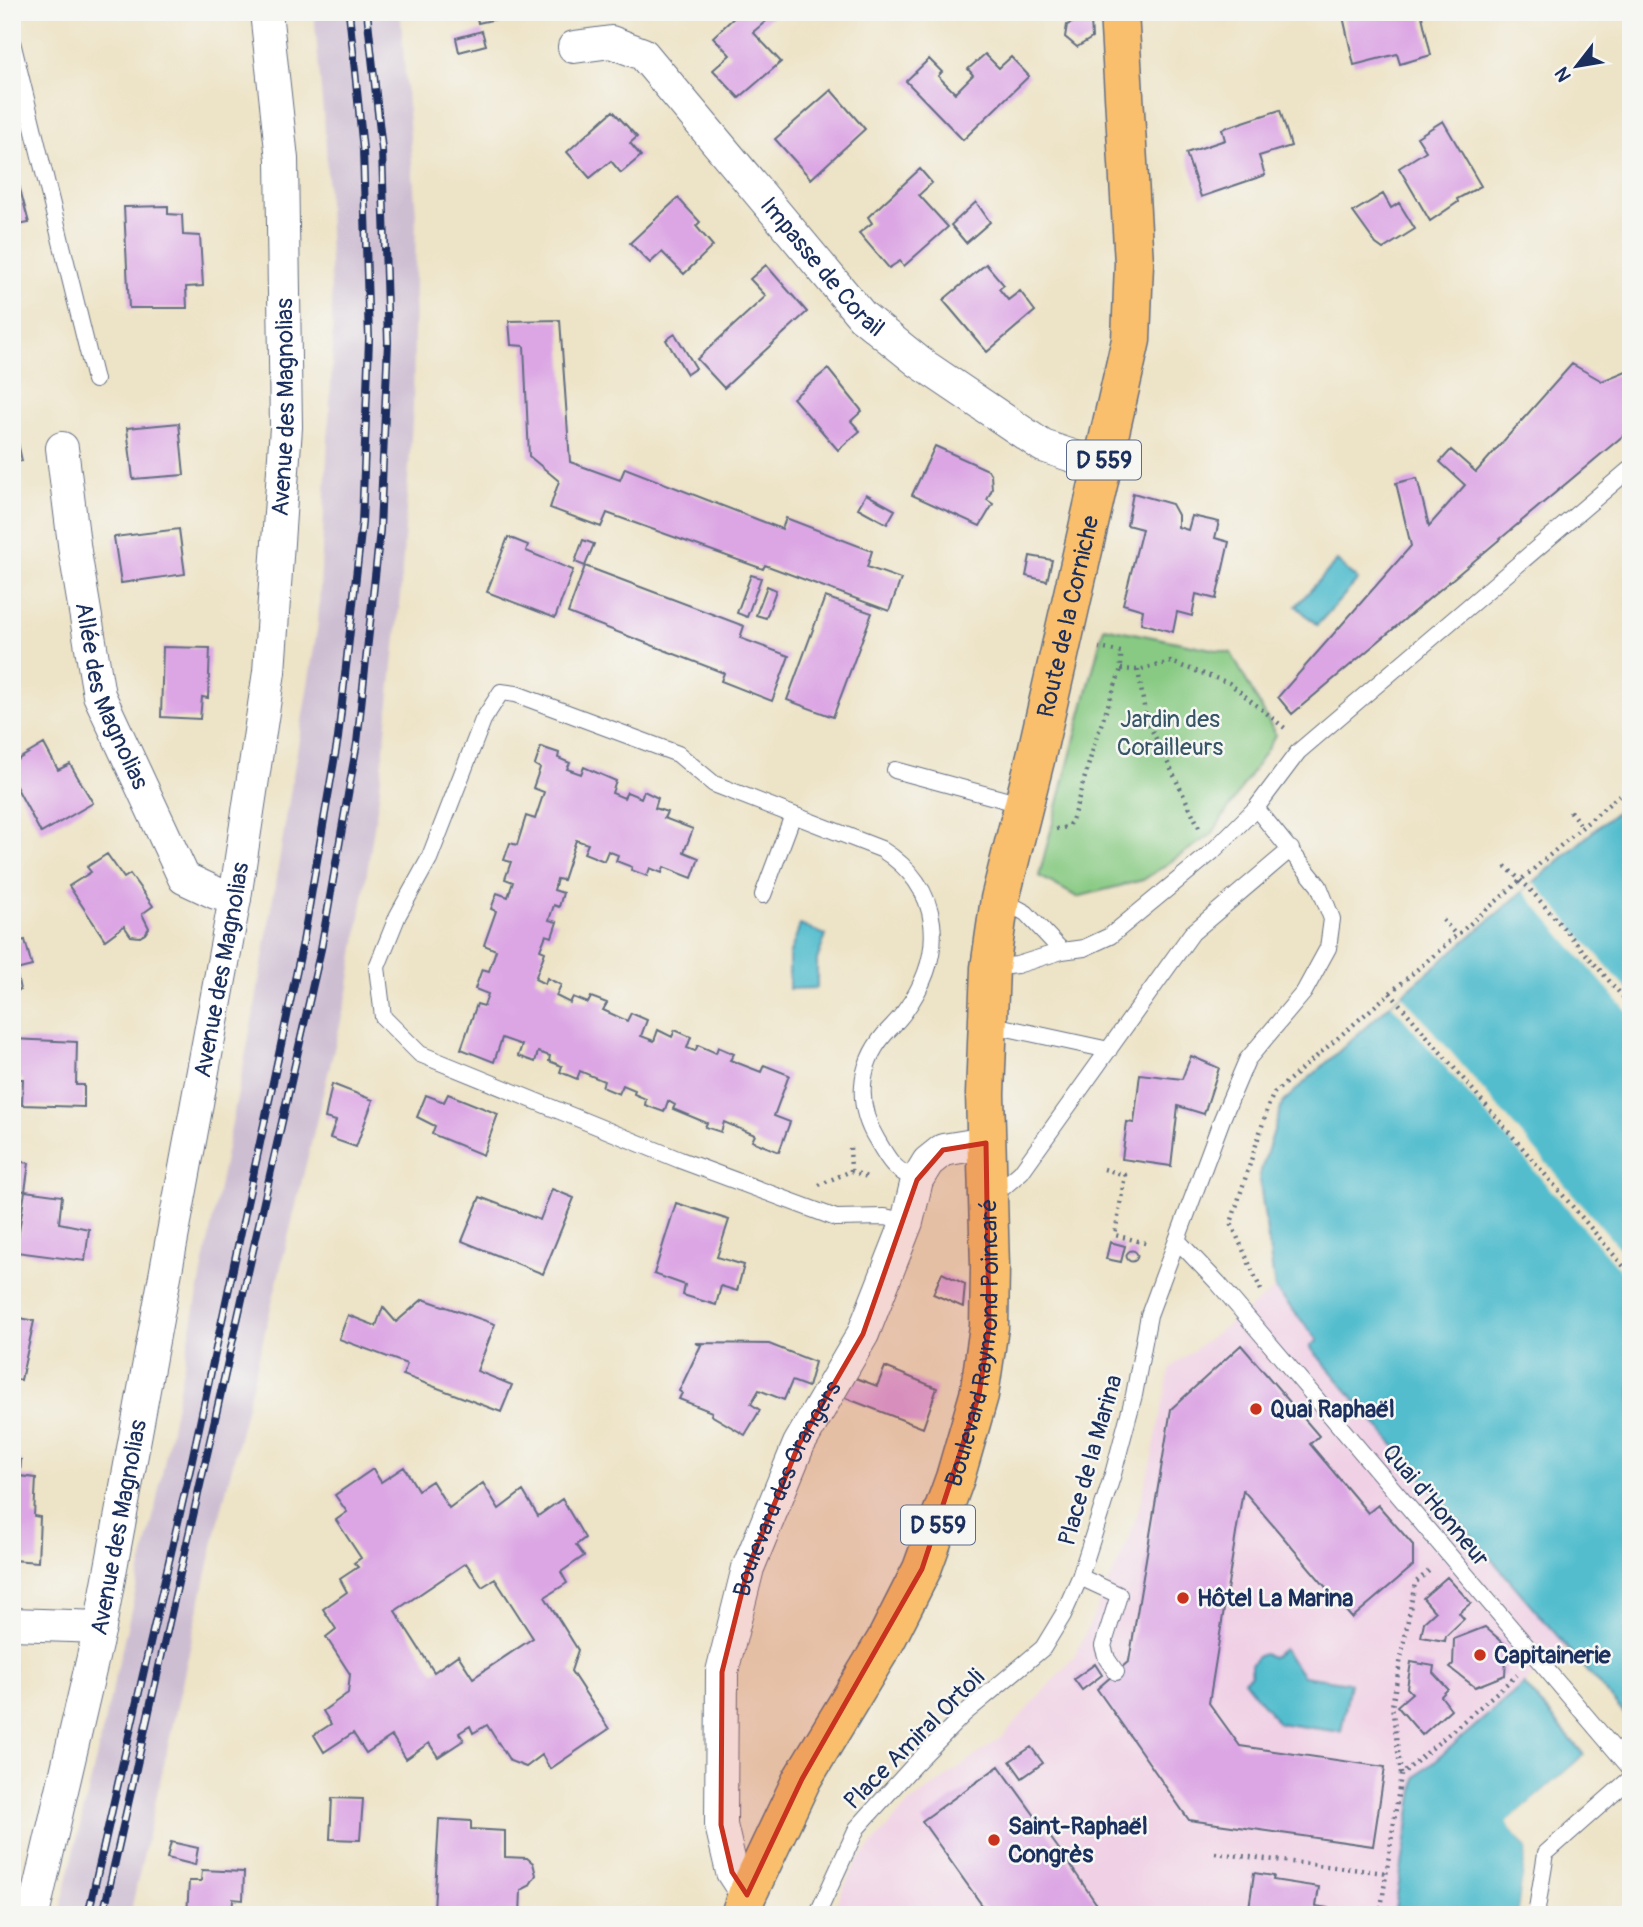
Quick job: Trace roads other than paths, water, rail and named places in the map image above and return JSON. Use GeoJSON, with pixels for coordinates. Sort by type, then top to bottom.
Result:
{"type":"FeatureCollection","features":[{"type":"Feature","properties":{"kind":"main road","name":"Route de la Corniche"},"geometry":{"type":"LineString","coordinates":[[985,1094],[990,968],[1000,899],[1130,340],[1134,263],[1119,12]]}},
{"type":"Feature","properties":{"kind":"main road","name":"Boulevard Raymond Poincaré"},"geometry":{"type":"LineString","coordinates":[[743,1905],[802,1779],[886,1640],[922,1569],[955,1478],[979,1395],[989,1327],[985,1094]]}},
{"type":"Feature","properties":{"kind":"street","name":"Avenue des Magnolias"},"geometry":{"type":"LineString","coordinates":[[33,1915],[100,1628],[235,898],[269,672],[286,427],[282,159],[266,12]]}},
{"type":"Feature","properties":{"kind":"street","name":"Impasse de Corail"},"geometry":{"type":"LineString","coordinates":[[574,47],[611,42],[643,54],[862,316],[919,362],[1043,446],[1102,466]]}},
{"type":"Feature","properties":{"kind":"street","name":"Allée des Magnolias"},"geometry":{"type":"LineString","coordinates":[[62,448],[75,552],[99,695],[184,878],[216,893],[235,898]]}},
{"type":"Feature","properties":{"kind":"street","name":"Boulevard des Orangers"},"geometry":{"type":"LineString","coordinates":[[743,1905],[721,1825],[722,1672],[748,1568],[799,1444],[863,1334],[907,1222],[917,1180],[928,1162],[943,1150],[986,1143]]}},
{"type":"Feature","properties":{"kind":"street"},"geometry":{"type":"LineString","coordinates":[[12,1624],[100,1628]]}},
{"type":"Feature","properties":{"kind":"lane"},"geometry":{"type":"LineString","coordinates":[[12,42],[95,380]]}},
{"type":"Feature","properties":{"kind":"lane"},"geometry":{"type":"LineString","coordinates":[[990,968],[1017,965],[1062,951],[1084,948],[1110,936],[1212,852],[1256,808],[1306,744],[1631,468]]}},
{"type":"Feature","properties":{"kind":"lane"},"geometry":{"type":"LineString","coordinates":[[907,1222],[885,1217],[836,1218],[680,1160],[420,1054],[383,1017],[377,967],[398,915],[429,859],[483,720],[500,692],[516,694],[678,754],[714,784],[881,849],[900,861],[919,883],[930,906],[933,936],[928,967],[905,1012],[882,1037],[869,1060],[862,1083],[863,1107],[869,1127],[899,1172],[917,1180]]}},
{"type":"Feature","properties":{"kind":"lane"},"geometry":{"type":"LineString","coordinates":[[895,770],[1024,805]]}},
{"type":"Feature","properties":{"kind":"lane","name":"Place de la Marina"},"geometry":{"type":"LineString","coordinates":[[1012,1673],[1043,1648],[1063,1615],[1080,1577],[1113,1475],[1134,1395],[1149,1315],[1222,1119],[1247,1060],[1304,992],[1328,948],[1332,919],[1319,886],[1256,808]]}},
{"type":"Feature","properties":{"kind":"lane"},"geometry":{"type":"LineString","coordinates":[[763,895],[793,815]]}},
{"type":"Feature","properties":{"kind":"lane"},"geometry":{"type":"LineString","coordinates":[[988,1201],[1021,1172],[1192,933],[1291,849]]}},
{"type":"Feature","properties":{"kind":"lane"},"geometry":{"type":"LineString","coordinates":[[1000,899],[1026,913],[1062,951]]}},
{"type":"Feature","properties":{"kind":"lane"},"geometry":{"type":"LineString","coordinates":[[986,1024],[1109,1050]]}},
{"type":"Feature","properties":{"kind":"lane","name":"Quai d'Honneur"},"geometry":{"type":"LineString","coordinates":[[1175,1247],[1218,1283],[1631,1769]]}},
{"type":"Feature","properties":{"kind":"lane"},"geometry":{"type":"LineString","coordinates":[[1080,1577],[1119,1595],[1103,1646],[1107,1660],[1116,1672]]}},
{"type":"Feature","properties":{"kind":"lane","name":"Place Amiral Ortoli"},"geometry":{"type":"LineString","coordinates":[[817,1915],[857,1828],[965,1713],[1012,1673]]}},
{"type":"Feature","properties":{"kind":"lane"},"geometry":{"type":"LineString","coordinates":[[1536,1915],[1546,1853],[1631,1779]]}},
{"type":"Feature","properties":{"kind":"water"},"geometry":{"type":"Polygon","coordinates":[[[1337,561],[1358,580],[1317,625],[1296,606],[1337,561]]]}},
{"type":"Feature","properties":{"kind":"water"},"geometry":{"type":"Polygon","coordinates":[[[1631,799],[1631,1722],[1310,1347],[1318,1340],[1275,1289],[1259,1177],[1283,1102],[1391,1004],[1631,799]]]}},
{"type":"Feature","properties":{"kind":"water"},"geometry":{"type":"Polygon","coordinates":[[[800,925],[826,935],[817,960],[817,988],[789,989],[789,956],[800,925]]]}},
{"type":"Feature","properties":{"kind":"water"},"geometry":{"type":"Polygon","coordinates":[[[1283,1649],[1303,1676],[1350,1683],[1341,1732],[1278,1723],[1244,1680],[1251,1675],[1251,1665],[1258,1656],[1264,1654],[1272,1657],[1283,1649]]]}},
{"type":"Feature","properties":{"kind":"water"},"geometry":{"type":"Polygon","coordinates":[[[1524,1684],[1584,1755],[1507,1823],[1527,1849],[1517,1915],[1394,1915],[1416,1777],[1524,1684]]]}},
{"type":"Feature","properties":{"kind":"railway"},"geometry":{"type":"LineString","coordinates":[[88,1915],[191,1465],[303,942],[338,738],[362,523],[369,339],[363,150],[349,12]]}},
{"type":"Feature","properties":{"kind":"railway"},"geometry":{"type":"LineString","coordinates":[[103,1915],[321,949],[357,743],[380,530],[388,342],[382,150],[367,12]]}},
{"type":"Feature","properties":{"kind":"place","name":"Quai Raphaël"},"geometry":{"type":"Point","coordinates":[1256,1409]}},
{"type":"Feature","properties":{"kind":"place","name":"Hôtel La Marina"},"geometry":{"type":"Point","coordinates":[1183,1598]}},
{"type":"Feature","properties":{"kind":"place","name":"Capitainerie"},"geometry":{"type":"Point","coordinates":[1480,1655]}},
{"type":"Feature","properties":{"kind":"place","name":"Saint-Raphaël Congrès"},"geometry":{"type":"Point","coordinates":[994,1840]}},
{"type":"Feature","properties":{"kind":"park label","name":"Jardin des Corailleurs"},"geometry":{"type":"Point","coordinates":[1170,733]}}]}
